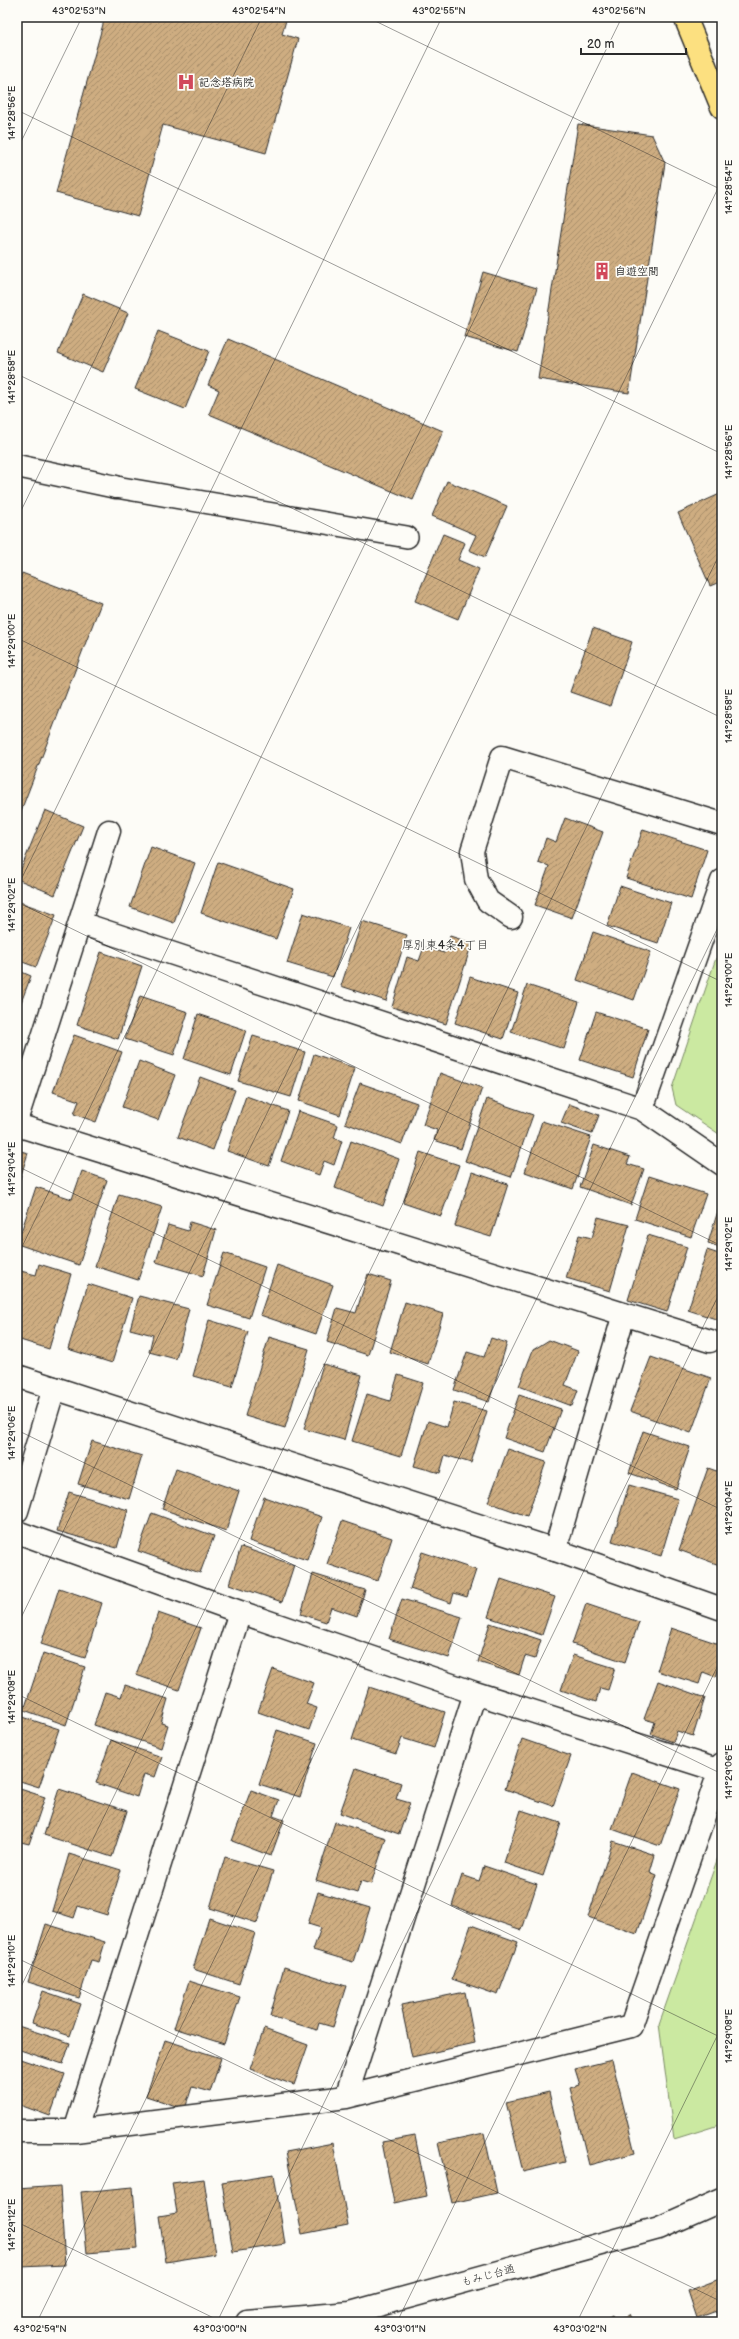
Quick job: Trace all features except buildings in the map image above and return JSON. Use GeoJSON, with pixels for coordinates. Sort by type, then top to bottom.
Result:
{"type":"FeatureCollection","features":[{"type":"Feature","properties":{"kind":"highway"},"geometry":{"type":"LineString","coordinates":[[685,17],[722,107]]}},
{"type":"Feature","properties":{"kind":"street"},"geometry":{"type":"LineString","coordinates":[[17,466],[116,487]]}},
{"type":"Feature","properties":{"kind":"street"},"geometry":{"type":"LineString","coordinates":[[511,918],[488,901],[476,879],[472,851],[502,758],[722,824]]}},
{"type":"Feature","properties":{"kind":"street"},"geometry":{"type":"LineString","coordinates":[[17,1118],[109,831]]}},
{"type":"Feature","properties":{"kind":"street"},"geometry":{"type":"LineString","coordinates":[[642,1110],[722,881]]}},
{"type":"Feature","properties":{"kind":"street"},"geometry":{"type":"LineString","coordinates":[[80,923],[642,1110],[722,1164]]}},
{"type":"Feature","properties":{"kind":"street"},"geometry":{"type":"LineString","coordinates":[[17,1125],[710,1341]]}},
{"type":"Feature","properties":{"kind":"street"},"geometry":{"type":"LineString","coordinates":[[555,1550],[624,1314]]}},
{"type":"Feature","properties":{"kind":"street"},"geometry":{"type":"LineString","coordinates":[[17,1376],[555,1550],[722,1609]]}},
{"type":"Feature","properties":{"kind":"street"},"geometry":{"type":"LineString","coordinates":[[17,1511],[54,1388]]}},
{"type":"Feature","properties":{"kind":"street"},"geometry":{"type":"LineString","coordinates":[[17,1532],[240,1612],[475,1693],[721,1767],[631,2026],[346,2097],[75,2131],[17,2131]]}},
{"type":"Feature","properties":{"kind":"street"},"geometry":{"type":"LineString","coordinates":[[75,2131],[240,1612]]}},
{"type":"Feature","properties":{"kind":"street"},"geometry":{"type":"LineString","coordinates":[[346,2097],[475,1693]]}},
{"type":"Feature","properties":{"kind":"street","name":"もみじ台通"},"geometry":{"type":"LineString","coordinates":[[247,2322],[351,2317],[659,2228],[722,2200]]}},
{"type":"Feature","properties":{"kind":"lane"},"geometry":{"type":"LineString","coordinates":[[116,487],[407,537]]}},
{"type":"Feature","properties":{"kind":"green space"},"geometry":{"type":"Polygon","coordinates":[[[716,958],[722,970],[722,1136],[676,1105],[672,1088],[716,958]]]}},
{"type":"Feature","properties":{"kind":"green space"},"geometry":{"type":"Polygon","coordinates":[[[722,1846],[722,2124],[674,2139],[659,2024],[722,1846]]]}},
{"type":"Feature","properties":{"kind":"place","name":"記念塔病院"},"geometry":{"type":"Point","coordinates":[186,82]}},
{"type":"Feature","properties":{"kind":"place","name":"自遊空間"},"geometry":{"type":"Point","coordinates":[602,271]}},
{"type":"Feature","properties":{"kind":"district","name":"厚別東4条4丁目"},"geometry":{"type":"Point","coordinates":[445,945]}}]}
